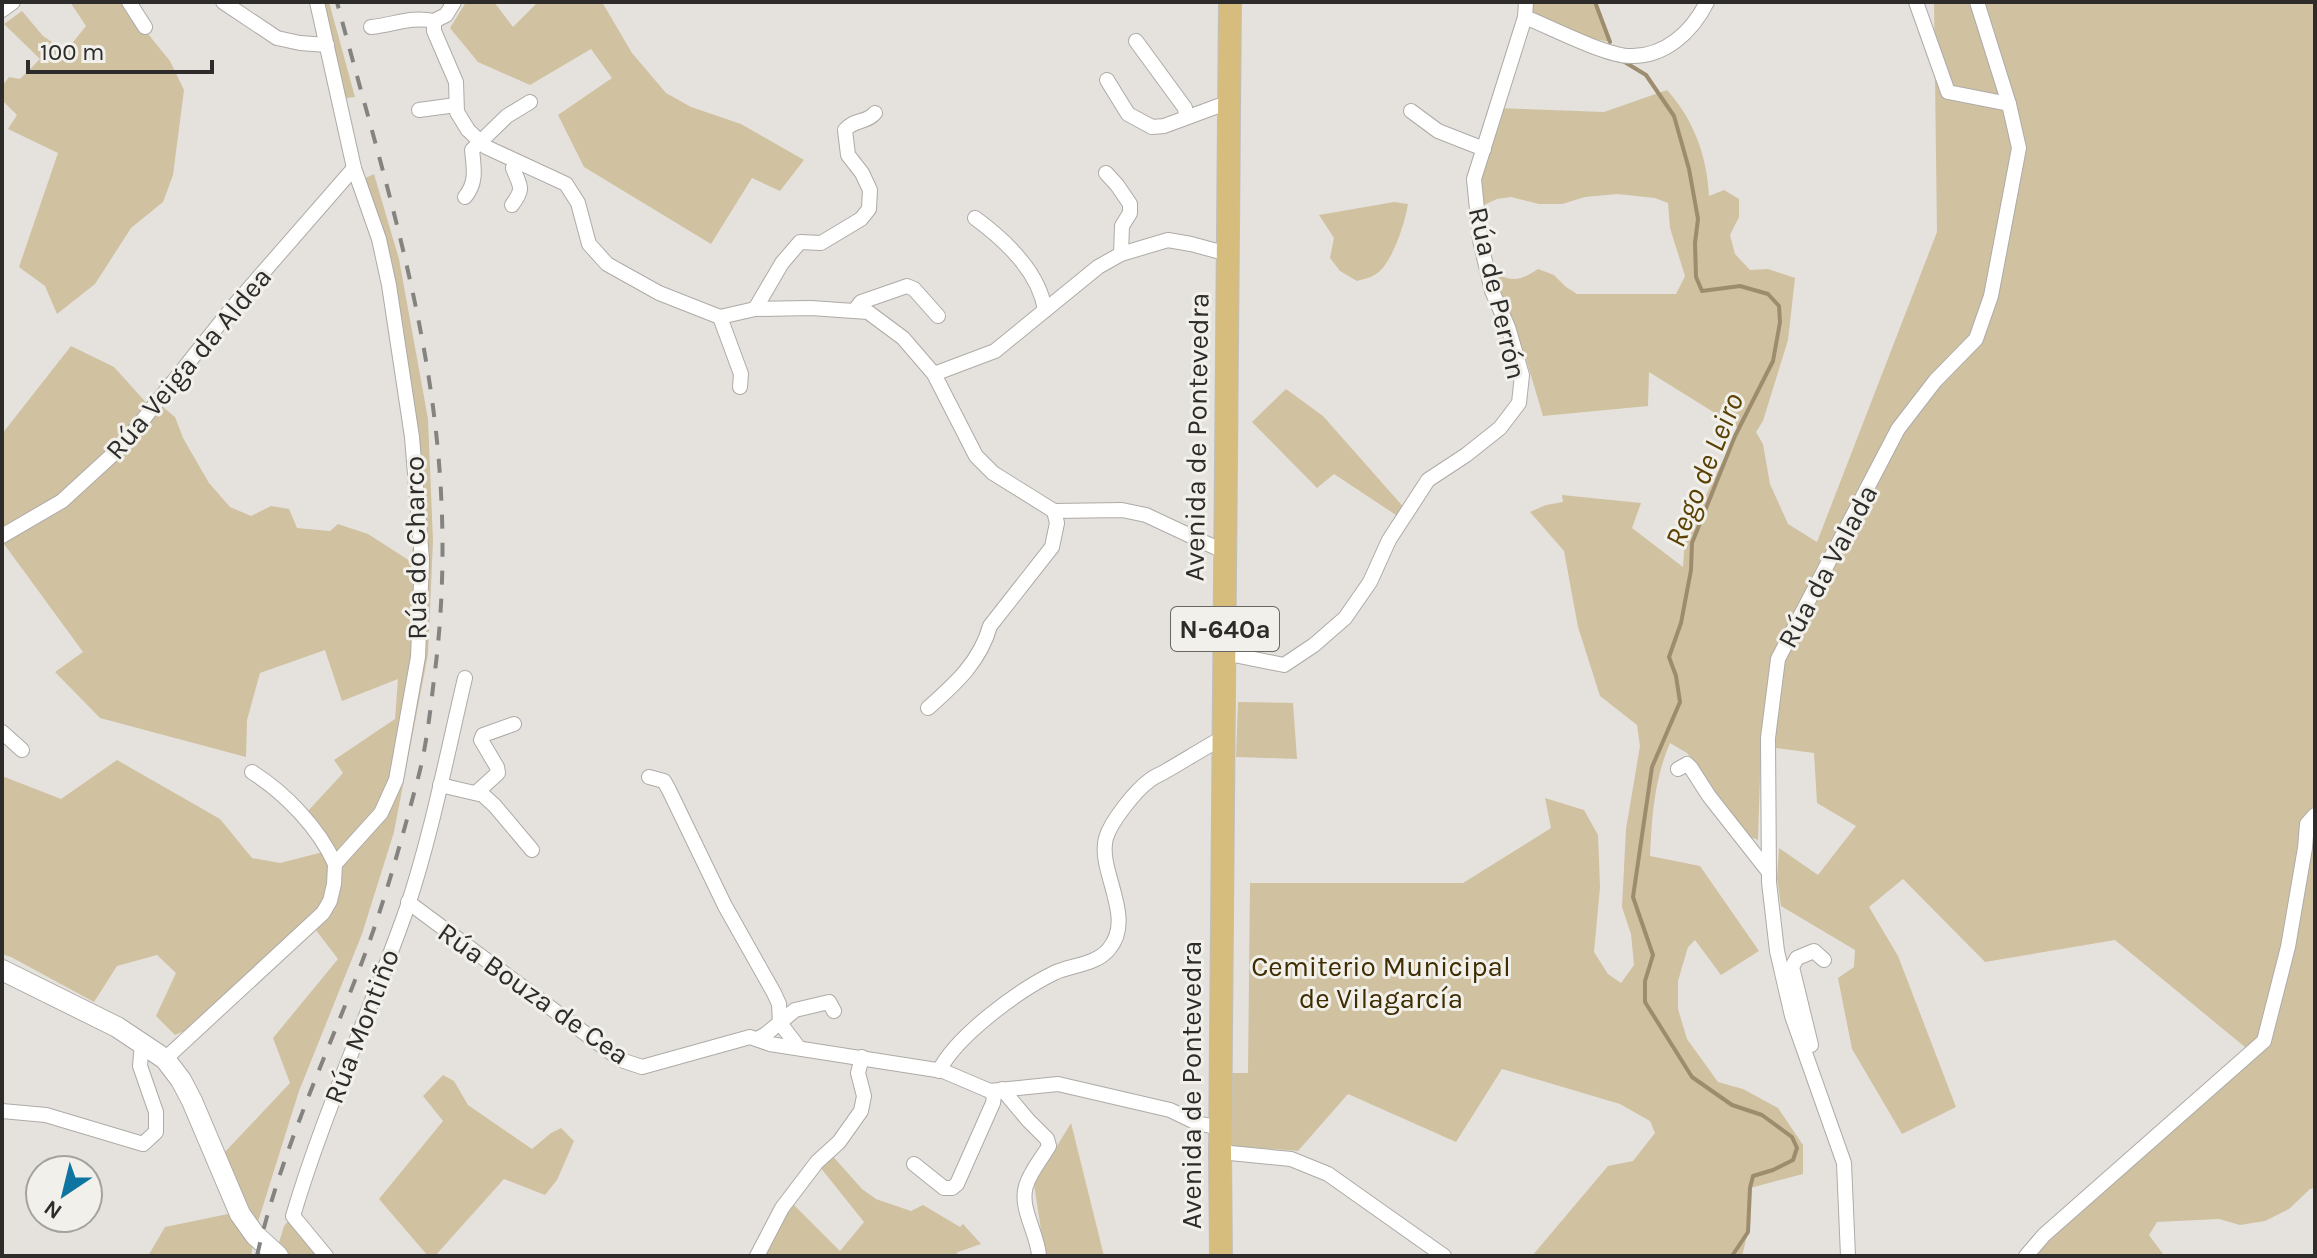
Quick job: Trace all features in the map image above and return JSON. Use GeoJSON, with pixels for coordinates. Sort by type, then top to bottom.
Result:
{"type":"FeatureCollection","features":[{"type":"Feature","properties":{"kind":"main road","name":"Avenida de Pontevedra"},"geometry":{"type":"LineString","coordinates":[[1221,1256],[1230,2]]}},
{"type":"Feature","properties":{"kind":"main road"},"geometry":{"type":"LineString","coordinates":[[2,970],[117,1027],[165,1059],[192,1101],[240,1214],[255,1235],[278,1256]]}},
{"type":"Feature","properties":{"kind":"street"},"geometry":{"type":"LineString","coordinates":[[2,10],[13,2]]}},
{"type":"Feature","properties":{"kind":"street"},"geometry":{"type":"LineString","coordinates":[[129,2],[145,27]]}},
{"type":"Feature","properties":{"kind":"street"},"geometry":{"type":"LineString","coordinates":[[223,2],[277,38],[327,45]]}},
{"type":"Feature","properties":{"kind":"street","name":"Rúa do Charco"},"geometry":{"type":"LineString","coordinates":[[317,2],[354,168],[379,239],[389,285],[412,437],[422,560],[418,657],[396,780],[381,813],[335,864]]}},
{"type":"Feature","properties":{"kind":"street"},"geometry":{"type":"LineString","coordinates":[[371,27],[406,19],[434,21],[446,15],[454,2]]}},
{"type":"Feature","properties":{"kind":"street","name":"Rúa de Perrón"},"geometry":{"type":"LineString","coordinates":[[1224,653],[1284,665],[1314,645],[1345,618],[1370,582],[1389,540],[1428,480],[1500,428],[1519,403],[1522,375],[1508,327],[1492,291],[1480,240],[1474,179],[1526,10],[1611,52],[1630,56],[1664,50],[1694,25],[1707,2]]}},
{"type":"Feature","properties":{"kind":"street"},"geometry":{"type":"LineString","coordinates":[[1916,2],[1948,92],[2009,104]]}},
{"type":"Feature","properties":{"kind":"street","name":"Rúa da Valada"},"geometry":{"type":"LineString","coordinates":[[1848,1256],[1844,1163],[1792,1016],[1777,951],[1768,871],[1768,738],[1778,659],[1898,429],[1935,381],[1976,339],[1991,296],[2019,148],[2009,104],[1977,2]]}},
{"type":"Feature","properties":{"kind":"street"},"geometry":{"type":"LineString","coordinates":[[434,21],[434,31],[456,82],[457,112],[468,130],[486,147],[566,184],[578,203],[589,244],[607,264],[659,293],[720,317],[755,309],[811,308],[868,312],[903,338],[934,374],[976,456],[993,473],[1054,511],[1122,510],[1146,515],[1225,552]]}},
{"type":"Feature","properties":{"kind":"street"},"geometry":{"type":"LineString","coordinates":[[1136,41],[1185,108],[1186,117]]}},
{"type":"Feature","properties":{"kind":"street"},"geometry":{"type":"LineString","coordinates":[[1107,80],[1128,114],[1152,127],[1164,126],[1229,102]]}},
{"type":"Feature","properties":{"kind":"street"},"geometry":{"type":"LineString","coordinates":[[465,197],[472,188],[475,176],[472,150],[507,116],[530,102]]}},
{"type":"Feature","properties":{"kind":"street"},"geometry":{"type":"LineString","coordinates":[[419,110],[456,105]]}},
{"type":"Feature","properties":{"kind":"street"},"geometry":{"type":"LineString","coordinates":[[1411,111],[1438,131],[1484,149]]}},
{"type":"Feature","properties":{"kind":"street"},"geometry":{"type":"LineString","coordinates":[[755,309],[782,263],[800,242],[821,243],[861,219],[869,209],[870,190],[848,155],[845,130],[850,123],[870,118],[875,113]]}},
{"type":"Feature","properties":{"kind":"street"},"geometry":{"type":"LineString","coordinates":[[512,205],[522,187],[513,168],[517,162]]}},
{"type":"Feature","properties":{"kind":"street","name":"Rúa Veiga da Aldea"},"geometry":{"type":"LineString","coordinates":[[2,536],[62,501],[122,446],[232,308],[354,168]]}},
{"type":"Feature","properties":{"kind":"street"},"geometry":{"type":"LineString","coordinates":[[1106,173],[1130,204],[1130,213],[1122,226],[1121,254]]}},
{"type":"Feature","properties":{"kind":"street"},"geometry":{"type":"LineString","coordinates":[[975,218],[1016,255],[1033,278],[1045,310]]}},
{"type":"Feature","properties":{"kind":"street"},"geometry":{"type":"LineString","coordinates":[[934,374],[995,351],[1098,267],[1121,254],[1168,240],[1228,254]]}},
{"type":"Feature","properties":{"kind":"street"},"geometry":{"type":"LineString","coordinates":[[854,311],[861,302],[907,286],[914,289],[938,316]]}},
{"type":"Feature","properties":{"kind":"street"},"geometry":{"type":"LineString","coordinates":[[720,317],[741,374],[740,387]]}},
{"type":"Feature","properties":{"kind":"street"},"geometry":{"type":"LineString","coordinates":[[928,708],[968,669],[986,640],[990,626],[1052,547],[1057,523],[1054,511]]}},
{"type":"Feature","properties":{"kind":"street","name":"Rúa Montiño"},"geometry":{"type":"LineString","coordinates":[[326,1256],[293,1216],[308,1166],[408,902],[465,678]]}},
{"type":"Feature","properties":{"kind":"street"},"geometry":{"type":"LineString","coordinates":[[476,793],[498,773],[481,740],[483,735],[514,724]]}},
{"type":"Feature","properties":{"kind":"street"},"geometry":{"type":"LineString","coordinates":[[2,732],[22,750]]}},
{"type":"Feature","properties":{"kind":"street"},"geometry":{"type":"LineString","coordinates":[[939,1071],[945,1058],[966,1037],[1034,983],[1104,955],[1119,928],[1106,855],[1106,839],[1114,823],[1149,780],[1224,737]]}},
{"type":"Feature","properties":{"kind":"street"},"geometry":{"type":"LineString","coordinates":[[1678,769],[1687,764],[1691,768],[1768,871]]}},
{"type":"Feature","properties":{"kind":"street"},"geometry":{"type":"LineString","coordinates":[[165,1059],[323,913],[330,901],[335,864],[310,824],[269,783],[252,772]]}},
{"type":"Feature","properties":{"kind":"street"},"geometry":{"type":"LineString","coordinates":[[649,777],[664,781],[669,790],[725,906],[774,993],[779,1004],[780,1023],[799,1048]]}},
{"type":"Feature","properties":{"kind":"street"},"geometry":{"type":"LineString","coordinates":[[440,785],[483,795],[532,850]]}},
{"type":"Feature","properties":{"kind":"street"},"geometry":{"type":"LineString","coordinates":[[2026,1256],[2044,1235],[2264,1041],[2288,947],[2307,824],[2315,815]]}},
{"type":"Feature","properties":{"kind":"street","name":"Rúa Bouza de Cea"},"geometry":{"type":"LineString","coordinates":[[408,902],[621,1060],[642,1067],[750,1037],[770,1044],[939,1071],[996,1090],[1058,1084],[1170,1110],[1197,1123],[1220,1128]]}},
{"type":"Feature","properties":{"kind":"street","name":"Rúa da Valada"},"geometry":{"type":"LineString","coordinates":[[1815,1081],[1814,1060],[1792,967],[1797,958],[1814,951],[1824,960]]}},
{"type":"Feature","properties":{"kind":"street","name":"Rúa Bouza de Cea"},"geometry":{"type":"LineString","coordinates":[[757,1039],[795,1010],[829,1002],[834,1011]]}},
{"type":"Feature","properties":{"kind":"street"},"geometry":{"type":"LineString","coordinates":[[2,1111],[46,1115],[143,1144],[156,1132],[156,1112],[140,1066],[142,1043]]}},
{"type":"Feature","properties":{"kind":"street"},"geometry":{"type":"LineString","coordinates":[[757,1256],[782,1208],[817,1162],[839,1142],[861,1111],[864,1096],[858,1073],[862,1057]]}},
{"type":"Feature","properties":{"kind":"street"},"geometry":{"type":"LineString","coordinates":[[914,1164],[944,1188],[957,1184],[996,1090],[1047,1139],[1049,1146],[1026,1186],[1027,1205],[1039,1256]]}},
{"type":"Feature","properties":{"kind":"street"},"geometry":{"type":"LineString","coordinates":[[1220,1152],[1291,1159],[1328,1174],[1444,1256]]}},
{"type":"Feature","properties":{"kind":"green space"},"geometry":{"type":"Polygon","coordinates":[[[70,2],[122,2],[170,61],[184,90],[173,175],[163,202],[131,228],[95,284],[57,314],[45,286],[19,267],[58,153],[8,129],[17,115],[2,100],[2,86],[9,77],[20,79],[40,59],[4,24],[22,11],[43,36],[66,51],[86,26],[70,2]]]}},
{"type":"Feature","properties":{"kind":"green space"},"geometry":{"type":"Polygon","coordinates":[[[317,2],[329,2],[355,97],[339,99],[317,2]]]}},
{"type":"Feature","properties":{"kind":"green space"},"geometry":{"type":"Polygon","coordinates":[[[466,2],[494,2],[513,27],[538,2],[602,2],[632,53],[666,93],[691,107],[741,124],[804,160],[780,191],[752,178],[711,244],[584,167],[558,115],[612,78],[591,49],[530,85],[478,62],[450,28],[466,2]]]}},
{"type":"Feature","properties":{"kind":"green space"},"geometry":{"type":"Polygon","coordinates":[[[1526,2],[1595,2],[1610,42],[1563,33],[1525,17],[1526,2]]]}},
{"type":"Feature","properties":{"kind":"green space","name":"Cemiterio Municipal de Vilagarcía"},"geometry":{"type":"Polygon","coordinates":[[[1934,2],[2315,2],[2315,1188],[2289,1209],[2265,1221],[2240,1225],[2219,1219],[2157,1222],[2149,1235],[2163,1254],[2026,1256],[2251,1052],[2115,940],[1985,962],[1903,879],[1869,907],[1898,956],[1956,1107],[1902,1134],[1852,1049],[1838,978],[1854,967],[1855,950],[1781,906],[1777,878],[1779,848],[1818,875],[1856,826],[1817,803],[1814,753],[1761,746],[1758,840],[1748,836],[1687,753],[1670,743],[1657,784],[1650,856],[1700,866],[1759,951],[1721,975],[1695,940],[1688,947],[1678,981],[1678,1009],[1687,1039],[1718,1082],[1743,1089],[1778,1108],[1803,1145],[1803,1174],[1750,1188],[1748,1232],[1742,1256],[1532,1256],[1608,1166],[1633,1161],[1655,1133],[1650,1121],[1620,1104],[1502,1069],[1456,1142],[1348,1094],[1298,1151],[1220,1145],[1220,1073],[1248,1073],[1250,883],[1463,883],[1551,828],[1545,798],[1584,810],[1598,835],[1600,887],[1594,952],[1608,974],[1621,983],[1634,965],[1631,934],[1622,907],[1626,829],[1640,746],[1637,725],[1600,696],[1578,627],[1564,551],[1530,512],[1563,502],[1562,495],[1641,503],[1632,528],[1683,567],[1685,538],[1739,428],[1649,372],[1648,406],[1543,416],[1524,352],[1508,327],[1487,270],[1518,279],[1538,269],[1554,275],[1577,294],[1676,294],[1685,276],[1670,228],[1668,203],[1655,198],[1617,194],[1585,197],[1562,204],[1539,204],[1511,197],[1497,199],[1477,208],[1474,179],[1497,108],[1604,112],[1667,90],[1685,114],[1702,153],[1709,196],[1724,190],[1739,199],[1739,217],[1730,235],[1735,254],[1750,270],[1768,269],[1795,278],[1788,340],[1763,421],[1756,432],[1763,444],[1770,484],[1788,524],[1817,542],[1937,232],[1934,2]]]}},
{"type":"Feature","properties":{"kind":"green space"},"geometry":{"type":"Polygon","coordinates":[[[374,174],[399,259],[428,419],[433,541],[428,654],[394,832],[362,934],[299,1091],[257,1225],[224,1153],[290,1083],[273,1038],[338,959],[312,925],[205,1022],[175,1035],[156,1016],[176,973],[157,955],[117,966],[94,1002],[2,954],[2,776],[61,799],[117,760],[220,819],[252,858],[280,863],[327,851],[308,811],[343,773],[334,760],[395,719],[398,679],[342,701],[325,650],[260,673],[247,720],[246,757],[100,718],[55,672],[83,652],[4,544],[46,511],[2,536],[2,434],[71,346],[114,367],[151,408],[157,402],[175,417],[183,438],[209,483],[230,507],[251,516],[271,506],[289,509],[297,528],[330,531],[338,524],[368,534],[410,561],[413,547],[401,364],[359,181],[374,174]]]}},
{"type":"Feature","properties":{"kind":"green space"},"geometry":{"type":"Polygon","coordinates":[[[1394,202],[1408,204],[1397,242],[1382,269],[1357,281],[1340,271],[1330,258],[1334,238],[1319,215],[1394,202]]]}},
{"type":"Feature","properties":{"kind":"green space"},"geometry":{"type":"Polygon","coordinates":[[[1286,389],[1323,416],[1407,511],[1402,519],[1334,474],[1317,488],[1252,422],[1286,389]]]}},
{"type":"Feature","properties":{"kind":"green space"},"geometry":{"type":"Polygon","coordinates":[[[1238,702],[1293,703],[1297,759],[1236,757],[1238,702]]]}},
{"type":"Feature","properties":{"kind":"green space"},"geometry":{"type":"Polygon","coordinates":[[[443,1075],[454,1081],[468,1105],[532,1149],[561,1128],[574,1141],[557,1180],[545,1195],[504,1179],[435,1256],[428,1256],[379,1199],[443,1121],[423,1096],[443,1075]]]}},
{"type":"Feature","properties":{"kind":"green space"},"geometry":{"type":"Polygon","coordinates":[[[1071,1123],[1104,1256],[1045,1256],[1034,1184],[1071,1123]]]}},
{"type":"Feature","properties":{"kind":"green space"},"geometry":{"type":"Polygon","coordinates":[[[829,1152],[862,1189],[876,1199],[911,1211],[923,1205],[960,1227],[963,1224],[981,1244],[954,1256],[758,1256],[789,1200],[840,1251],[864,1222],[820,1167],[829,1152]]]}},
{"type":"Feature","properties":{"kind":"green space"},"geometry":{"type":"Polygon","coordinates":[[[235,1202],[255,1235],[251,1256],[148,1256],[165,1227],[228,1214],[235,1202]]]}},
{"type":"Feature","properties":{"kind":"green space"},"geometry":{"type":"Polygon","coordinates":[[[293,1216],[326,1256],[275,1256],[284,1226],[293,1216]]]}},
{"type":"Feature","properties":{"kind":"waterway","name":"Rego de Leiro"},"geometry":{"type":"LineString","coordinates":[[1595,2],[1610,42]]}},
{"type":"Feature","properties":{"kind":"waterway","name":"Rego de Leiro"},"geometry":{"type":"LineString","coordinates":[[1623,61],[1646,75],[1674,116],[1689,169],[1698,219],[1696,277],[1702,291],[1740,286],[1768,294],[1779,306],[1780,322],[1773,361],[1735,436],[1692,543],[1691,570],[1681,623],[1669,657],[1680,702],[1652,767],[1633,897],[1653,955],[1645,981],[1645,1002],[1692,1077],[1732,1105],[1762,1115],[1792,1137],[1797,1148],[1793,1160],[1753,1176],[1748,1232],[1732,1256]]}},
{"type":"Feature","properties":{"kind":"railway"},"geometry":{"type":"LineString","coordinates":[[257,1256],[278,1181],[378,918],[398,850],[425,744],[441,611],[440,475],[425,356],[391,203],[337,2]]}}]}
